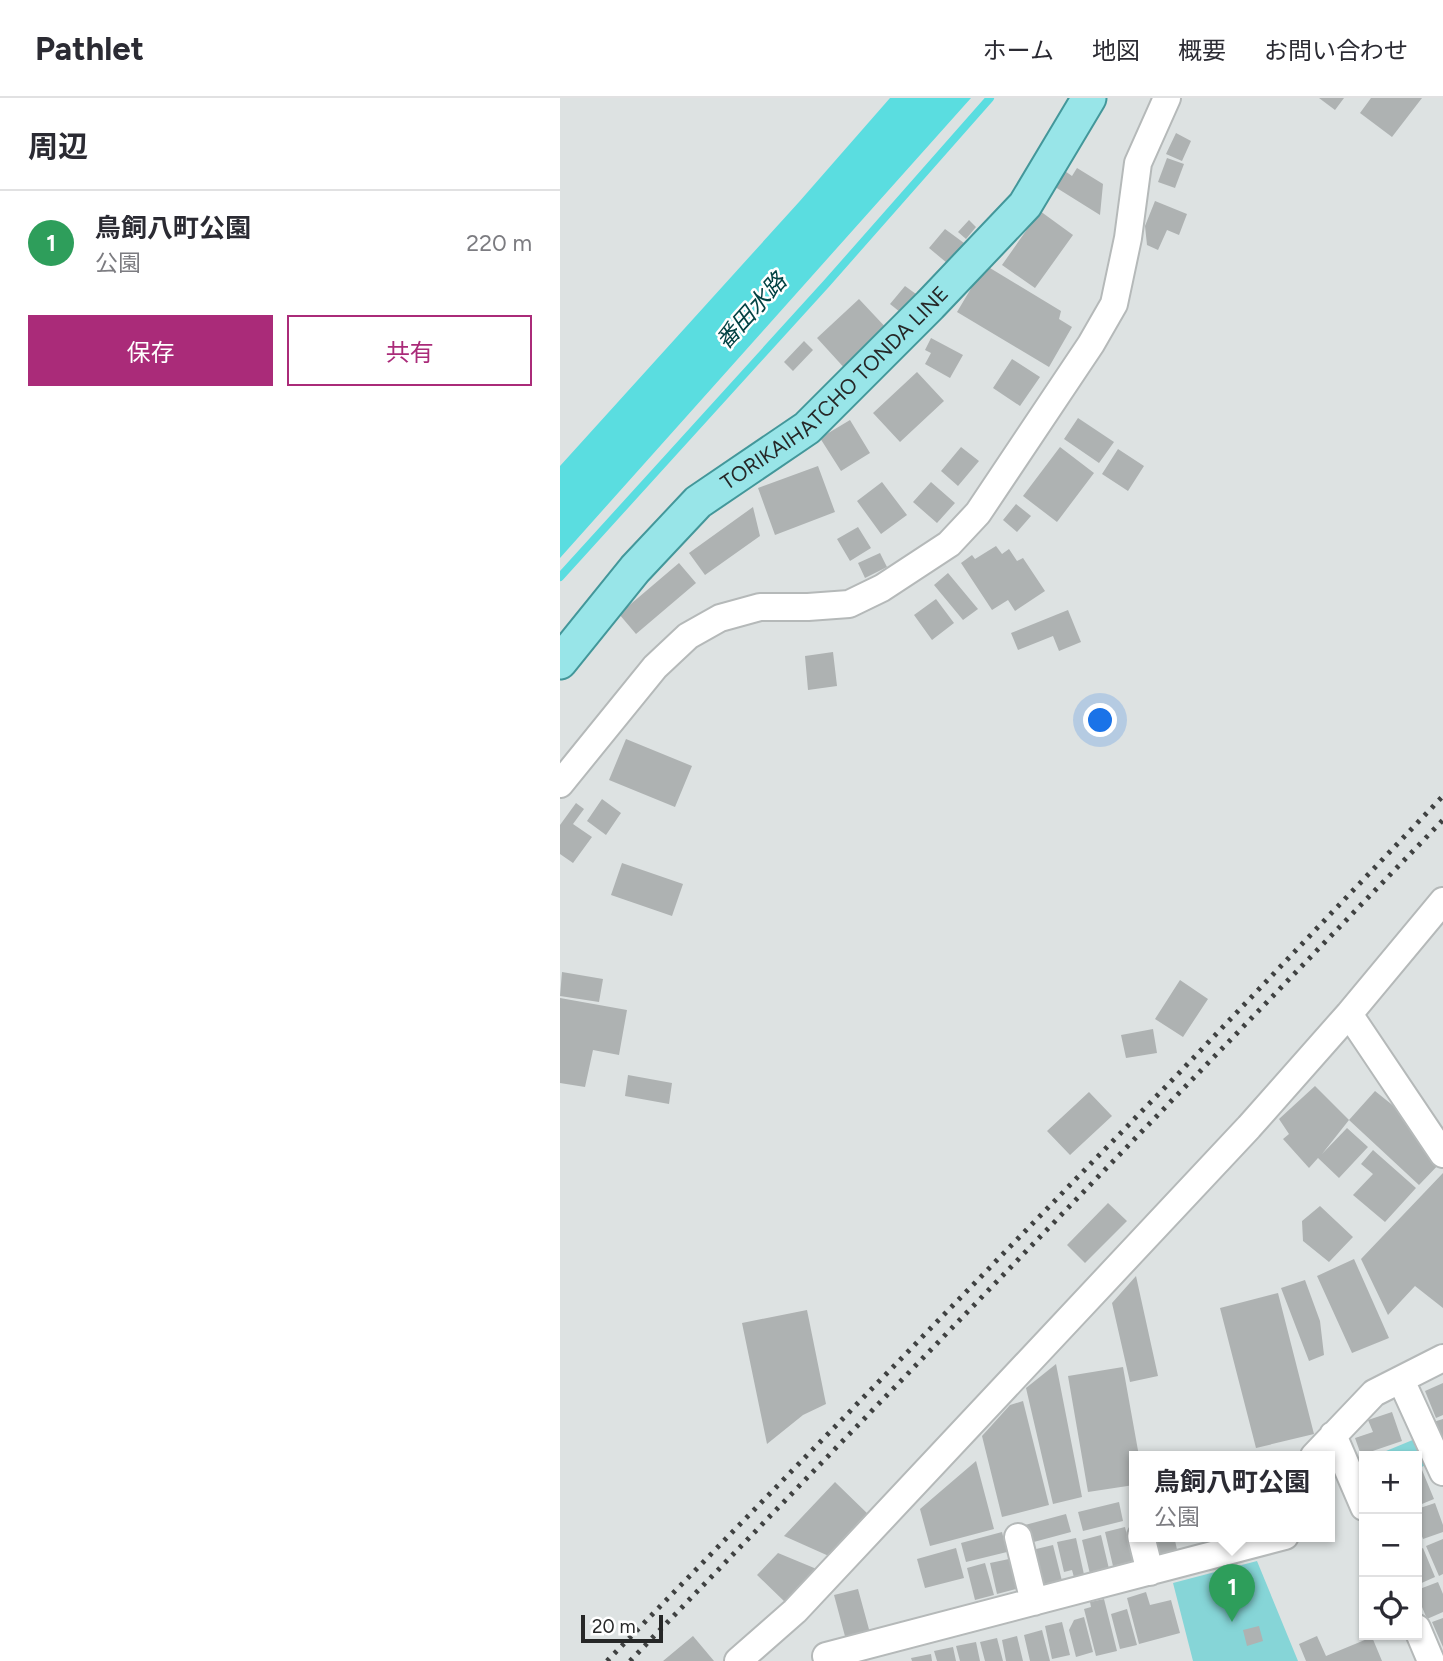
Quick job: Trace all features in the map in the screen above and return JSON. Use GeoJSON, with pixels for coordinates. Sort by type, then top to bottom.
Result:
{"type":"FeatureCollection","features":[{"type":"Feature","properties":{"kind":"main road","name":"TORIKAIHATCHO TONDA LINE"},"geometry":{"type":"LineString","coordinates":[[560,662],[635,569],[698,502],[807,428],[1025,205],[1080,112]]}},
{"type":"Feature","properties":{"kind":"street"},"geometry":{"type":"LineString","coordinates":[[1080,112],[1106,98]]}},
{"type":"Feature","properties":{"kind":"street"},"geometry":{"type":"LineString","coordinates":[[560,784],[655,667],[688,636],[720,618],[760,607],[849,604],[882,588],[949,544],[978,513],[1091,344],[1114,304],[1128,238],[1138,163],[1167,98]]}},
{"type":"Feature","properties":{"kind":"street"},"geometry":{"type":"LineString","coordinates":[[738,1661],[795,1611],[1249,1127],[1349,1014],[1443,901]]}},
{"type":"Feature","properties":{"kind":"street"},"geometry":{"type":"LineString","coordinates":[[1349,1014],[1443,1154]]}},
{"type":"Feature","properties":{"kind":"street"},"geometry":{"type":"LineString","coordinates":[[1319,1451],[1374,1393],[1443,1358]]}},
{"type":"Feature","properties":{"kind":"street"},"geometry":{"type":"LineString","coordinates":[[1401,1380],[1443,1472]]}},
{"type":"Feature","properties":{"kind":"street"},"geometry":{"type":"LineString","coordinates":[[1333,1436],[1359,1496]]}},
{"type":"Feature","properties":{"kind":"street"},"geometry":{"type":"LineString","coordinates":[[1018,1537],[1034,1602]]}},
{"type":"Feature","properties":{"kind":"street"},"geometry":{"type":"LineString","coordinates":[[1142,1542],[1150,1572]]}},
{"type":"Feature","properties":{"kind":"street"},"geometry":{"type":"LineString","coordinates":[[826,1657],[1262,1542]]}},
{"type":"Feature","properties":{"kind":"street"},"geometry":{"type":"LineString","coordinates":[[1422,1640],[1431,1661]]}},
{"type":"Feature","properties":{"kind":"shaded area"},"geometry":{"type":"Polygon","coordinates":[[[1415,1439],[1420,1451],[1386,1451],[1415,1439]]]}},
{"type":"Feature","properties":{"kind":"shaded area"},"geometry":{"type":"Polygon","coordinates":[[[1257,1561],[1298,1661],[1193,1661],[1173,1583],[1257,1561]]]}},
{"type":"Feature","properties":{"kind":"water","name":"番田水路"},"geometry":{"type":"Polygon","coordinates":[[[890,98],[971,98],[560,558],[560,466],[890,98]]]}},
{"type":"Feature","properties":{"kind":"building"},"geometry":{"type":"Polygon","coordinates":[[[1319,98],[1344,98],[1335,110],[1319,98]]]}},
{"type":"Feature","properties":{"kind":"building"},"geometry":{"type":"Polygon","coordinates":[[[1371,98],[1422,98],[1392,137],[1360,113],[1371,98]]]}},
{"type":"Feature","properties":{"kind":"building"},"geometry":{"type":"Polygon","coordinates":[[[1176,133],[1191,141],[1182,161],[1166,154],[1176,133]]]}},
{"type":"Feature","properties":{"kind":"building"},"geometry":{"type":"Polygon","coordinates":[[[1167,158],[1184,164],[1175,188],[1158,182],[1167,158]]]}},
{"type":"Feature","properties":{"kind":"building"},"geometry":{"type":"Polygon","coordinates":[[[1077,168],[1103,184],[1100,215],[1052,185],[1062,169],[1072,176],[1077,168]]]}},
{"type":"Feature","properties":{"kind":"building"},"geometry":{"type":"Polygon","coordinates":[[[1155,201],[1187,214],[1179,235],[1167,230],[1158,250],[1147,245],[1145,226],[1155,201]]]}},
{"type":"Feature","properties":{"kind":"building"},"geometry":{"type":"Polygon","coordinates":[[[1040,211],[1073,235],[1035,288],[1002,265],[1040,211]]]}},
{"type":"Feature","properties":{"kind":"building"},"geometry":{"type":"Polygon","coordinates":[[[969,220],[976,227],[966,239],[958,232],[969,220]]]}},
{"type":"Feature","properties":{"kind":"building"},"geometry":{"type":"Polygon","coordinates":[[[945,229],[964,243],[947,263],[929,248],[945,229]]]}},
{"type":"Feature","properties":{"kind":"building"},"geometry":{"type":"Polygon","coordinates":[[[985,265],[1061,311],[1059,319],[1072,327],[1049,367],[957,312],[985,265]]]}},
{"type":"Feature","properties":{"kind":"building"},"geometry":{"type":"Polygon","coordinates":[[[905,286],[916,294],[900,312],[890,304],[905,286]]]}},
{"type":"Feature","properties":{"kind":"building"},"geometry":{"type":"Polygon","coordinates":[[[859,299],[890,332],[848,372],[817,338],[859,299]]]}},
{"type":"Feature","properties":{"kind":"building"},"geometry":{"type":"Polygon","coordinates":[[[931,338],[963,355],[950,378],[925,364],[931,353],[925,350],[931,338]]]}},
{"type":"Feature","properties":{"kind":"building"},"geometry":{"type":"Polygon","coordinates":[[[804,341],[813,350],[793,371],[784,362],[804,341]]]}},
{"type":"Feature","properties":{"kind":"building"},"geometry":{"type":"Polygon","coordinates":[[[1012,359],[1040,377],[1020,406],[993,388],[1012,359]]]}},
{"type":"Feature","properties":{"kind":"building"},"geometry":{"type":"Polygon","coordinates":[[[917,372],[944,401],[900,442],[873,413],[917,372]]]}},
{"type":"Feature","properties":{"kind":"building"},"geometry":{"type":"Polygon","coordinates":[[[1078,418],[1114,442],[1099,463],[1064,439],[1078,418]]]}},
{"type":"Feature","properties":{"kind":"building"},"geometry":{"type":"Polygon","coordinates":[[[850,420],[870,453],[841,471],[820,438],[850,420]]]}},
{"type":"Feature","properties":{"kind":"building"},"geometry":{"type":"Polygon","coordinates":[[[961,447],[979,461],[958,486],[941,471],[961,447]]]}},
{"type":"Feature","properties":{"kind":"building"},"geometry":{"type":"Polygon","coordinates":[[[1060,447],[1094,473],[1057,522],[1023,496],[1060,447]]]}},
{"type":"Feature","properties":{"kind":"building"},"geometry":{"type":"Polygon","coordinates":[[[1118,449],[1144,466],[1128,491],[1102,474],[1118,449]]]}},
{"type":"Feature","properties":{"kind":"building"},"geometry":{"type":"Polygon","coordinates":[[[818,466],[835,512],[775,535],[758,488],[818,466]]]}},
{"type":"Feature","properties":{"kind":"building"},"geometry":{"type":"Polygon","coordinates":[[[882,482],[907,515],[881,534],[857,501],[882,482]]]}},
{"type":"Feature","properties":{"kind":"building"},"geometry":{"type":"Polygon","coordinates":[[[931,482],[955,503],[937,523],[913,502],[931,482]]]}},
{"type":"Feature","properties":{"kind":"building"},"geometry":{"type":"Polygon","coordinates":[[[1016,504],[1031,516],[1017,532],[1003,520],[1016,504]]]}},
{"type":"Feature","properties":{"kind":"building"},"geometry":{"type":"Polygon","coordinates":[[[753,507],[760,536],[705,575],[689,553],[753,507]]]}},
{"type":"Feature","properties":{"kind":"building"},"geometry":{"type":"Polygon","coordinates":[[[858,527],[871,548],[850,561],[837,539],[858,527]]]}},
{"type":"Feature","properties":{"kind":"building"},"geometry":{"type":"Polygon","coordinates":[[[996,546],[1002,554],[1009,549],[1017,561],[1023,558],[1045,591],[1015,611],[1008,600],[992,610],[961,563],[972,555],[975,559],[996,546]]]}},
{"type":"Feature","properties":{"kind":"building"},"geometry":{"type":"Polygon","coordinates":[[[880,553],[887,567],[865,578],[858,563],[880,553]]]}},
{"type":"Feature","properties":{"kind":"building"},"geometry":{"type":"Polygon","coordinates":[[[679,563],[696,583],[636,634],[619,614],[679,563]]]}},
{"type":"Feature","properties":{"kind":"building"},"geometry":{"type":"Polygon","coordinates":[[[948,573],[978,609],[963,620],[934,585],[948,573]]]}},
{"type":"Feature","properties":{"kind":"building"},"geometry":{"type":"Polygon","coordinates":[[[936,599],[954,623],[932,640],[914,615],[936,599]]]}},
{"type":"Feature","properties":{"kind":"building"},"geometry":{"type":"Polygon","coordinates":[[[1068,610],[1081,642],[1059,651],[1053,636],[1018,650],[1011,633],[1068,610]]]}},
{"type":"Feature","properties":{"kind":"building"},"geometry":{"type":"Polygon","coordinates":[[[833,652],[837,686],[808,690],[805,656],[833,652]]]}},
{"type":"Feature","properties":{"kind":"building"},"geometry":{"type":"Polygon","coordinates":[[[626,739],[692,766],[675,807],[609,780],[626,739]]]}},
{"type":"Feature","properties":{"kind":"building"},"geometry":{"type":"Polygon","coordinates":[[[602,799],[621,813],[606,835],[587,821],[602,799]]]}},
{"type":"Feature","properties":{"kind":"building"},"geometry":{"type":"Polygon","coordinates":[[[576,803],[584,809],[573,824],[592,837],[573,863],[560,854],[560,825],[576,803]]]}},
{"type":"Feature","properties":{"kind":"building"},"geometry":{"type":"Polygon","coordinates":[[[622,863],[683,884],[672,916],[611,895],[622,863]]]}},
{"type":"Feature","properties":{"kind":"building"},"geometry":{"type":"Polygon","coordinates":[[[562,972],[603,979],[599,1002],[560,996],[562,972]]]}},
{"type":"Feature","properties":{"kind":"building"},"geometry":{"type":"Polygon","coordinates":[[[1180,980],[1208,999],[1183,1037],[1155,1019],[1180,980]]]}},
{"type":"Feature","properties":{"kind":"building"},"geometry":{"type":"Polygon","coordinates":[[[560,998],[627,1010],[619,1055],[593,1050],[585,1087],[560,1083],[560,998]]]}},
{"type":"Feature","properties":{"kind":"building"},"geometry":{"type":"Polygon","coordinates":[[[1153,1029],[1157,1053],[1126,1058],[1121,1035],[1153,1029]]]}},
{"type":"Feature","properties":{"kind":"building"},"geometry":{"type":"Polygon","coordinates":[[[628,1075],[672,1083],[669,1104],[625,1096],[628,1075]]]}},
{"type":"Feature","properties":{"kind":"building"},"geometry":{"type":"Polygon","coordinates":[[[1315,1086],[1349,1120],[1322,1154],[1347,1128],[1368,1147],[1339,1178],[1318,1158],[1309,1168],[1283,1139],[1289,1134],[1279,1119],[1315,1086]]]}},
{"type":"Feature","properties":{"kind":"building"},"geometry":{"type":"Polygon","coordinates":[[[1375,1091],[1416,1124],[1443,1160],[1419,1185],[1349,1120],[1375,1091]]]}},
{"type":"Feature","properties":{"kind":"building"},"geometry":{"type":"Polygon","coordinates":[[[1089,1092],[1112,1116],[1070,1155],[1047,1131],[1089,1092]]]}},
{"type":"Feature","properties":{"kind":"building"},"geometry":{"type":"Polygon","coordinates":[[[1373,1150],[1416,1188],[1385,1222],[1353,1195],[1373,1174],[1361,1164],[1373,1150]]]}},
{"type":"Feature","properties":{"kind":"building"},"geometry":{"type":"Polygon","coordinates":[[[1443,1173],[1443,1308],[1415,1286],[1388,1315],[1361,1259],[1443,1173]]]}},
{"type":"Feature","properties":{"kind":"building"},"geometry":{"type":"Polygon","coordinates":[[[1108,1203],[1127,1221],[1085,1263],[1067,1245],[1108,1203]]]}},
{"type":"Feature","properties":{"kind":"building"},"geometry":{"type":"Polygon","coordinates":[[[1320,1206],[1353,1237],[1329,1262],[1303,1241],[1302,1221],[1320,1206]]]}},
{"type":"Feature","properties":{"kind":"building"},"geometry":{"type":"Polygon","coordinates":[[[1354,1259],[1389,1338],[1352,1353],[1317,1276],[1354,1259]]]}},
{"type":"Feature","properties":{"kind":"building"},"geometry":{"type":"Polygon","coordinates":[[[1136,1276],[1158,1376],[1130,1382],[1112,1303],[1136,1276]]]}},
{"type":"Feature","properties":{"kind":"building"},"geometry":{"type":"Polygon","coordinates":[[[1305,1280],[1320,1321],[1324,1355],[1309,1361],[1281,1288],[1305,1280]]]}},
{"type":"Feature","properties":{"kind":"building"},"geometry":{"type":"Polygon","coordinates":[[[1278,1293],[1314,1434],[1256,1448],[1220,1308],[1278,1293]]]}},
{"type":"Feature","properties":{"kind":"building"},"geometry":{"type":"Polygon","coordinates":[[[807,1310],[826,1404],[803,1415],[767,1444],[742,1323],[807,1310]]]}},
{"type":"Feature","properties":{"kind":"building"},"geometry":{"type":"Polygon","coordinates":[[[1056,1364],[1082,1497],[1053,1504],[1026,1388],[1056,1364]]]}},
{"type":"Feature","properties":{"kind":"building"},"geometry":{"type":"Polygon","coordinates":[[[1123,1367],[1138,1451],[1129,1451],[1129,1486],[1088,1492],[1068,1376],[1123,1367]]]}},
{"type":"Feature","properties":{"kind":"building"},"geometry":{"type":"Polygon","coordinates":[[[1443,1383],[1443,1415],[1436,1418],[1425,1391],[1443,1383]]]}},
{"type":"Feature","properties":{"kind":"building"},"geometry":{"type":"Polygon","coordinates":[[[1023,1401],[1049,1505],[1002,1517],[982,1436],[1010,1405],[1023,1401]]]}},
{"type":"Feature","properties":{"kind":"building"},"geometry":{"type":"Polygon","coordinates":[[[1392,1412],[1402,1441],[1373,1451],[1360,1451],[1355,1438],[1373,1432],[1368,1420],[1392,1412]]]}},
{"type":"Feature","properties":{"kind":"building"},"geometry":{"type":"Polygon","coordinates":[[[1443,1419],[1443,1442],[1433,1422],[1443,1419]]]}},
{"type":"Feature","properties":{"kind":"building"},"geometry":{"type":"Polygon","coordinates":[[[976,1461],[994,1529],[930,1546],[920,1509],[976,1461]]]}},
{"type":"Feature","properties":{"kind":"building"},"geometry":{"type":"Polygon","coordinates":[[[1422,1470],[1434,1499],[1422,1504],[1422,1470]]]}},
{"type":"Feature","properties":{"kind":"building"},"geometry":{"type":"Polygon","coordinates":[[[835,1482],[870,1516],[831,1557],[784,1536],[835,1482]]]}},
{"type":"Feature","properties":{"kind":"building"},"geometry":{"type":"Polygon","coordinates":[[[1119,1502],[1123,1521],[1083,1531],[1078,1512],[1119,1502]]]}},
{"type":"Feature","properties":{"kind":"building"},"geometry":{"type":"Polygon","coordinates":[[[1435,1503],[1443,1532],[1423,1539],[1422,1507],[1435,1503]]]}},
{"type":"Feature","properties":{"kind":"building"},"geometry":{"type":"Polygon","coordinates":[[[1066,1514],[1071,1532],[1030,1543],[1025,1525],[1066,1514]]]}},
{"type":"Feature","properties":{"kind":"building"},"geometry":{"type":"Polygon","coordinates":[[[1125,1527],[1133,1561],[1113,1566],[1105,1532],[1125,1527]]]}},
{"type":"Feature","properties":{"kind":"building"},"geometry":{"type":"Polygon","coordinates":[[[1002,1532],[1007,1552],[966,1562],[961,1543],[1002,1532]]]}},
{"type":"Feature","properties":{"kind":"building"},"geometry":{"type":"Polygon","coordinates":[[[1101,1535],[1109,1569],[1090,1574],[1082,1540],[1101,1535]]]}},
{"type":"Feature","properties":{"kind":"building"},"geometry":{"type":"Polygon","coordinates":[[[1076,1538],[1085,1579],[1075,1581],[1072,1570],[1064,1572],[1057,1542],[1076,1538]]]}},
{"type":"Feature","properties":{"kind":"building"},"geometry":{"type":"Polygon","coordinates":[[[1443,1539],[1443,1574],[1439,1576],[1426,1546],[1443,1539]]]}},
{"type":"Feature","properties":{"kind":"building"},"geometry":{"type":"Polygon","coordinates":[[[1152,1542],[1175,1542],[1178,1554],[1156,1559],[1152,1542]]]}},
{"type":"Feature","properties":{"kind":"building"},"geometry":{"type":"Polygon","coordinates":[[[1053,1545],[1062,1581],[1041,1586],[1032,1550],[1053,1545]]]}},
{"type":"Feature","properties":{"kind":"building"},"geometry":{"type":"Polygon","coordinates":[[[956,1548],[964,1578],[925,1588],[917,1559],[956,1548]]]}},
{"type":"Feature","properties":{"kind":"building"},"geometry":{"type":"Polygon","coordinates":[[[1422,1548],[1435,1577],[1422,1583],[1422,1577],[1422,1548]]]}},
{"type":"Feature","properties":{"kind":"building"},"geometry":{"type":"Polygon","coordinates":[[[778,1553],[819,1570],[787,1604],[757,1575],[778,1553]]]}},
{"type":"Feature","properties":{"kind":"building"},"geometry":{"type":"Polygon","coordinates":[[[1009,1559],[1016,1589],[997,1594],[990,1563],[1009,1559]]]}},
{"type":"Feature","properties":{"kind":"building"},"geometry":{"type":"Polygon","coordinates":[[[985,1563],[994,1595],[975,1600],[967,1568],[985,1563]]]}},
{"type":"Feature","properties":{"kind":"building"},"geometry":{"type":"Polygon","coordinates":[[[1438,1582],[1443,1594],[1443,1612],[1427,1619],[1422,1607],[1422,1588],[1438,1582]]]}},
{"type":"Feature","properties":{"kind":"building"},"geometry":{"type":"Polygon","coordinates":[[[858,1589],[870,1633],[846,1640],[834,1595],[858,1589]]]}},
{"type":"Feature","properties":{"kind":"building"},"geometry":{"type":"Polygon","coordinates":[[[1146,1592],[1150,1605],[1171,1600],[1180,1633],[1139,1644],[1127,1598],[1146,1592]]]}},
{"type":"Feature","properties":{"kind":"building"},"geometry":{"type":"Polygon","coordinates":[[[1104,1599],[1117,1651],[1096,1656],[1084,1609],[1091,1607],[1090,1602],[1104,1599]]]}},
{"type":"Feature","properties":{"kind":"building"},"geometry":{"type":"Polygon","coordinates":[[[1127,1609],[1137,1645],[1120,1649],[1111,1614],[1127,1609]]]}},
{"type":"Feature","properties":{"kind":"building"},"geometry":{"type":"Polygon","coordinates":[[[1084,1617],[1093,1652],[1076,1657],[1069,1630],[1074,1620],[1084,1617]]]}},
{"type":"Feature","properties":{"kind":"building"},"geometry":{"type":"Polygon","coordinates":[[[1443,1618],[1443,1647],[1432,1622],[1443,1618]]]}},
{"type":"Feature","properties":{"kind":"building"},"geometry":{"type":"Polygon","coordinates":[[[1062,1622],[1070,1655],[1052,1659],[1045,1626],[1062,1622]]]}},
{"type":"Feature","properties":{"kind":"building"},"geometry":{"type":"Polygon","coordinates":[[[1259,1626],[1263,1641],[1247,1646],[1243,1630],[1259,1626]]]}},
{"type":"Feature","properties":{"kind":"building"},"geometry":{"type":"Polygon","coordinates":[[[1042,1630],[1050,1661],[1030,1661],[1024,1635],[1042,1630]]]}},
{"type":"Feature","properties":{"kind":"building"},"geometry":{"type":"Polygon","coordinates":[[[693,1636],[714,1661],[663,1661],[693,1636]]]}},
{"type":"Feature","properties":{"kind":"building"},"geometry":{"type":"Polygon","coordinates":[[[1017,1636],[1023,1661],[1006,1661],[1002,1640],[1017,1636]]]}},
{"type":"Feature","properties":{"kind":"building"},"geometry":{"type":"Polygon","coordinates":[[[1317,1636],[1326,1656],[1365,1640],[1373,1640],[1382,1661],[1306,1661],[1299,1644],[1317,1636]]]}},
{"type":"Feature","properties":{"kind":"building"},"geometry":{"type":"Polygon","coordinates":[[[997,1638],[1003,1661],[985,1661],[980,1642],[997,1638]]]}},
{"type":"Feature","properties":{"kind":"building"},"geometry":{"type":"Polygon","coordinates":[[[976,1642],[980,1661],[960,1661],[956,1646],[976,1642]]]}},
{"type":"Feature","properties":{"kind":"building"},"geometry":{"type":"Polygon","coordinates":[[[953,1647],[956,1661],[937,1661],[934,1651],[953,1647]]]}},
{"type":"Feature","properties":{"kind":"building"},"geometry":{"type":"Polygon","coordinates":[[[931,1654],[932,1661],[912,1661],[911,1658],[931,1654]]]}},
{"type":"Feature","properties":{"kind":"waterway"},"geometry":{"type":"LineString","coordinates":[[560,577],[827,283],[990,98]]}},
{"type":"Feature","properties":{"kind":"railway"},"geometry":{"type":"LineString","coordinates":[[607,1661],[1180,1072],[1443,796]]}},
{"type":"Feature","properties":{"kind":"railway"},"geometry":{"type":"LineString","coordinates":[[630,1661],[1443,820]]}},
{"type":"Feature","properties":{"kind":"place","name":"鳥飼八町公園"},"geometry":{"type":"Point","coordinates":[1232,1622]}}]}
